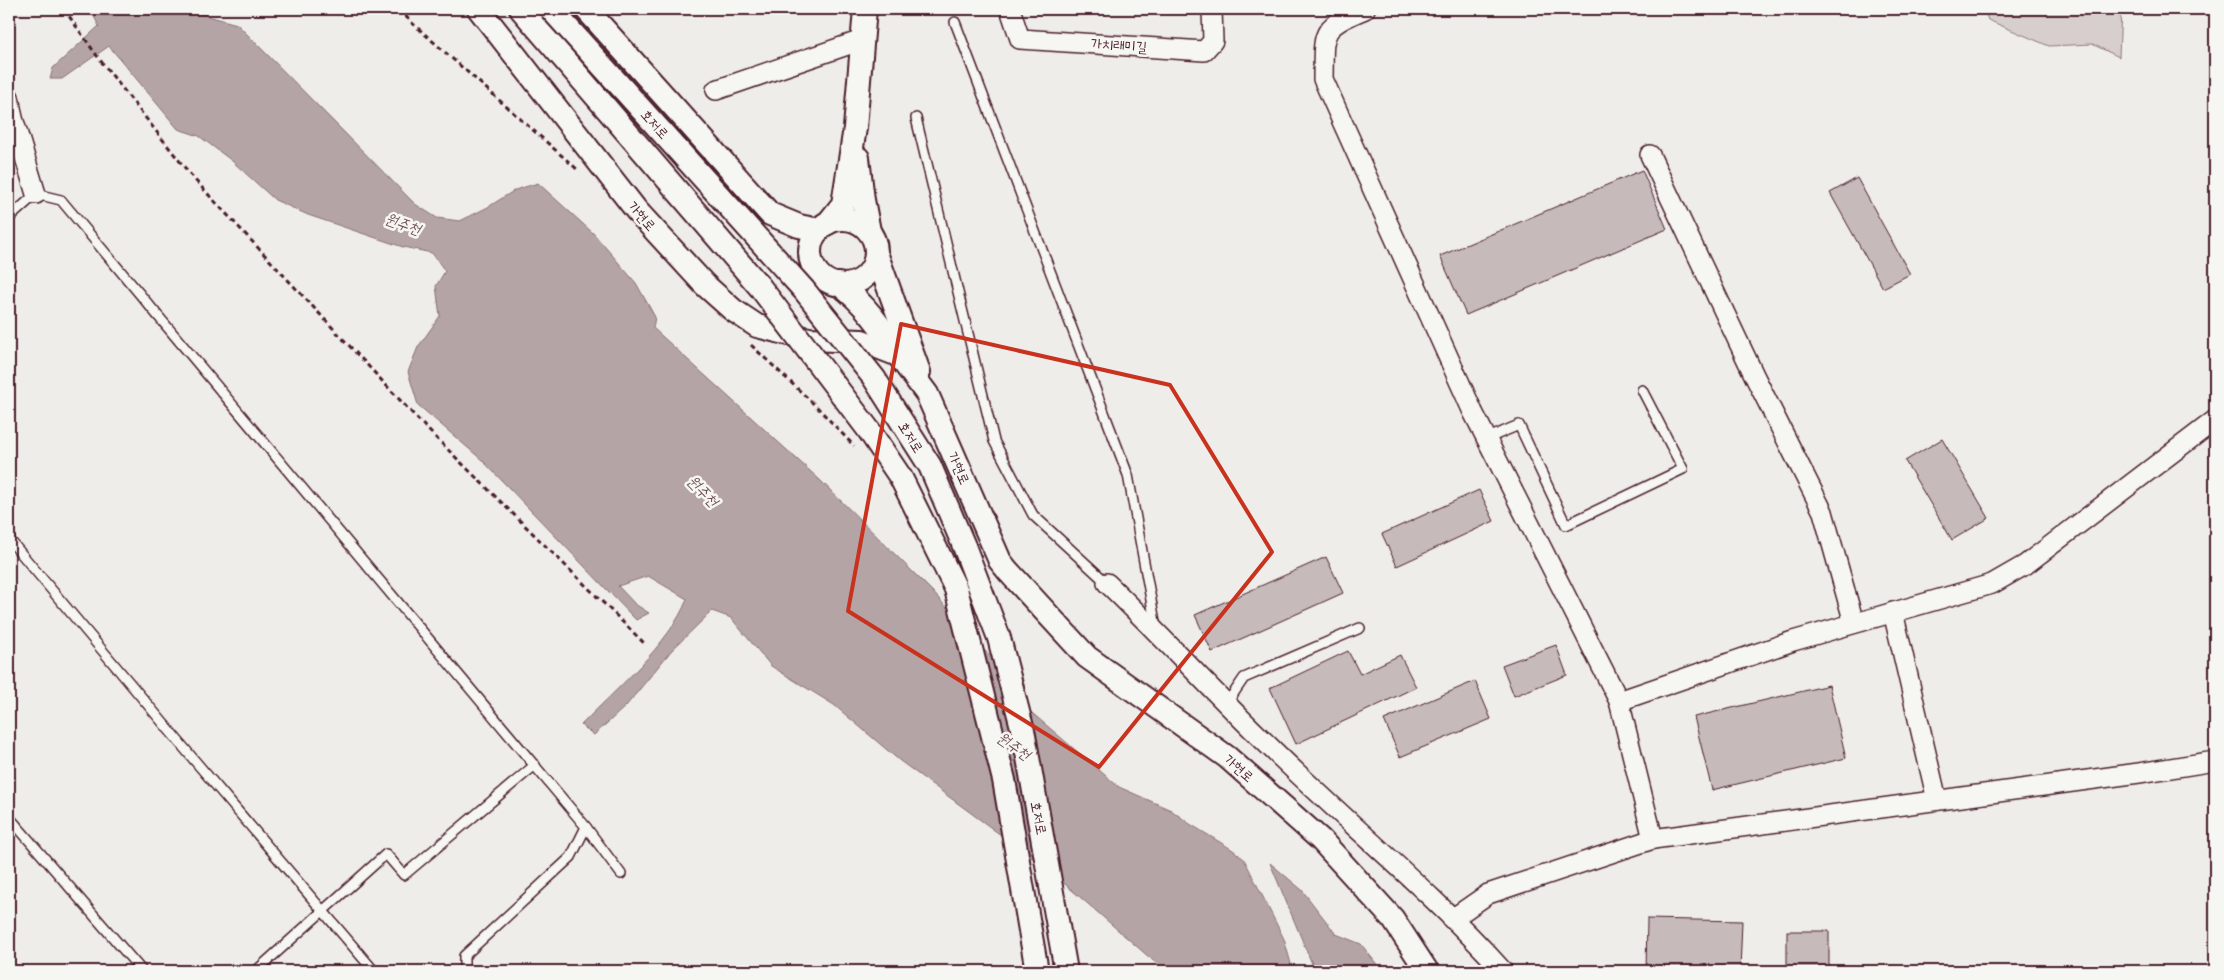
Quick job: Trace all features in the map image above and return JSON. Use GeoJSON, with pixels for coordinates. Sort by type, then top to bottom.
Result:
{"type":"FeatureCollection","features":[{"type":"Feature","properties":{"kind":"street","name":"가현로"},"geometry":{"type":"LineString","coordinates":[[480,9],[637,212],[705,285],[733,310],[757,326],[809,339],[862,341],[898,355],[927,394],[1000,560],[1008,571],[1087,657],[1227,757],[1321,840],[1394,919],[1427,971]]}},
{"type":"Feature","properties":{"kind":"street","name":"호저로"},"geometry":{"type":"LineString","coordinates":[[521,9],[760,287],[868,429],[901,478],[956,589],[1004,780],[1037,971]]}},
{"type":"Feature","properties":{"kind":"street","name":"호저로"},"geometry":{"type":"LineString","coordinates":[[552,9],[804,290],[874,378],[930,466],[964,546],[999,638],[1024,734],[1066,971]]}},
{"type":"Feature","properties":{"kind":"street"},"geometry":{"type":"LineString","coordinates":[[586,9],[770,214],[799,226],[823,226],[838,219],[850,219],[861,223],[869,231],[875,241],[876,253],[874,264],[859,281],[850,284],[829,282],[814,268],[811,258],[813,238],[823,226],[843,204],[855,128],[865,9]]}},
{"type":"Feature","properties":{"kind":"street","name":"가치래미길"},"geometry":{"type":"LineString","coordinates":[[1010,9],[1020,39],[1204,50],[1213,41],[1212,9]]}},
{"type":"Feature","properties":{"kind":"street"},"geometry":{"type":"LineString","coordinates":[[1364,9],[1333,24],[1324,37],[1323,79],[1486,439],[1619,701],[1654,838]]}},
{"type":"Feature","properties":{"kind":"street"},"geometry":{"type":"LineString","coordinates":[[716,90],[862,40]]}},
{"type":"Feature","properties":{"kind":"street"},"geometry":{"type":"LineString","coordinates":[[9,97],[13,118],[36,194]]}},
{"type":"Feature","properties":{"kind":"street"},"geometry":{"type":"LineString","coordinates":[[855,128],[863,200],[869,231]]}},
{"type":"Feature","properties":{"kind":"street"},"geometry":{"type":"LineString","coordinates":[[1650,155],[1755,377],[1823,512],[1854,624]]}},
{"type":"Feature","properties":{"kind":"street"},"geometry":{"type":"LineString","coordinates":[[876,253],[927,394]]}},
{"type":"Feature","properties":{"kind":"street"},"geometry":{"type":"LineString","coordinates":[[839,284],[858,299],[881,326],[898,355]]}},
{"type":"Feature","properties":{"kind":"street"},"geometry":{"type":"LineString","coordinates":[[1619,701],[1793,641],[1992,584],[2025,565],[2215,420]]}},
{"type":"Feature","properties":{"kind":"street"},"geometry":{"type":"LineString","coordinates":[[1107,583],[1157,631],[1268,745],[1410,877],[1503,971]]}},
{"type":"Feature","properties":{"kind":"street"},"geometry":{"type":"LineString","coordinates":[[1893,612],[1937,800]]}},
{"type":"Feature","properties":{"kind":"street"},"geometry":{"type":"LineString","coordinates":[[1452,919],[1488,894],[1654,838],[2215,761]]}},
{"type":"Feature","properties":{"kind":"lane"},"geometry":{"type":"LineString","coordinates":[[955,22],[1128,475],[1157,631]]}},
{"type":"Feature","properties":{"kind":"lane"},"geometry":{"type":"LineString","coordinates":[[916,118],[994,441],[1033,515],[1107,583]]}},
{"type":"Feature","properties":{"kind":"lane"},"geometry":{"type":"LineString","coordinates":[[9,218],[36,194],[61,200],[535,764],[621,874]]}},
{"type":"Feature","properties":{"kind":"lane"},"geometry":{"type":"LineString","coordinates":[[1486,439],[1519,425],[1566,525],[1683,469],[1642,390]]}},
{"type":"Feature","properties":{"kind":"lane"},"geometry":{"type":"LineString","coordinates":[[9,539],[195,762],[374,971]]}},
{"type":"Feature","properties":{"kind":"lane"},"geometry":{"type":"LineString","coordinates":[[1227,703],[1244,678],[1360,628]]}},
{"type":"Feature","properties":{"kind":"lane"},"geometry":{"type":"LineString","coordinates":[[256,971],[386,854],[404,875],[535,764]]}},
{"type":"Feature","properties":{"kind":"lane"},"geometry":{"type":"LineString","coordinates":[[9,817],[142,971]]}},
{"type":"Feature","properties":{"kind":"lane"},"geometry":{"type":"LineString","coordinates":[[464,971],[464,956],[572,857],[586,827]]}},
{"type":"Feature","properties":{"kind":"path"},"geometry":{"type":"LineString","coordinates":[[64,9],[100,60],[194,178],[420,421],[644,643]]}},
{"type":"Feature","properties":{"kind":"highlighted area"},"geometry":{"type":"Polygon","coordinates":[[[901,324],[1170,385],[1272,552],[1099,767],[848,611],[901,324]]]}},
{"type":"Feature","properties":{"kind":"shaded area"},"geometry":{"type":"Polygon","coordinates":[[[1984,9],[2121,9],[2119,57],[2092,44],[2049,46],[1988,20],[1984,9]]]}},
{"type":"Feature","properties":{"kind":"water","name":"원주천"},"geometry":{"type":"Polygon","coordinates":[[[90,9],[194,9],[201,14],[237,24],[415,204],[437,218],[460,221],[488,207],[515,190],[538,183],[594,234],[636,283],[655,317],[653,328],[821,481],[932,591],[982,648],[1000,665],[999,682],[1032,713],[1119,787],[1171,810],[1244,859],[1284,939],[1293,971],[1165,971],[1050,871],[900,761],[834,705],[771,666],[731,618],[712,611],[671,651],[626,706],[594,735],[581,725],[625,682],[655,649],[679,616],[687,599],[648,576],[618,586],[635,604],[649,613],[636,620],[482,460],[418,405],[408,372],[418,347],[440,316],[436,286],[445,271],[432,253],[403,247],[308,215],[275,200],[232,161],[199,136],[178,129],[109,46],[62,79],[50,79],[53,68],[99,26],[90,9]]]}},
{"type":"Feature","properties":{"kind":"water"},"geometry":{"type":"Polygon","coordinates":[[[1270,863],[1302,890],[1336,934],[1361,944],[1382,971],[1315,971],[1270,863]]]}},
{"type":"Feature","properties":{"kind":"building"},"geometry":{"type":"Polygon","coordinates":[[[1642,170],[1667,229],[1466,315],[1440,256],[1642,170]]]}},
{"type":"Feature","properties":{"kind":"building"},"geometry":{"type":"Polygon","coordinates":[[[1857,178],[1910,274],[1883,288],[1830,193],[1857,178]]]}},
{"type":"Feature","properties":{"kind":"building"},"geometry":{"type":"Polygon","coordinates":[[[1942,439],[1989,518],[1952,540],[1905,461],[1942,439]]]}},
{"type":"Feature","properties":{"kind":"building"},"geometry":{"type":"Polygon","coordinates":[[[1479,490],[1494,521],[1397,566],[1382,534],[1479,490]]]}},
{"type":"Feature","properties":{"kind":"building"},"geometry":{"type":"Polygon","coordinates":[[[1326,557],[1343,593],[1212,652],[1195,615],[1326,557]]]}},
{"type":"Feature","properties":{"kind":"building"},"geometry":{"type":"Polygon","coordinates":[[[1556,645],[1567,675],[1514,696],[1502,665],[1556,645]]]}},
{"type":"Feature","properties":{"kind":"building"},"geometry":{"type":"Polygon","coordinates":[[[1348,651],[1360,674],[1400,655],[1416,687],[1296,744],[1270,688],[1348,651]]]}},
{"type":"Feature","properties":{"kind":"building"},"geometry":{"type":"Polygon","coordinates":[[[1475,681],[1491,719],[1400,757],[1384,720],[1475,681]]]}},
{"type":"Feature","properties":{"kind":"building"},"geometry":{"type":"Polygon","coordinates":[[[1829,685],[1846,758],[1712,790],[1694,717],[1829,685]]]}},
{"type":"Feature","properties":{"kind":"building"},"geometry":{"type":"Polygon","coordinates":[[[1647,919],[1742,921],[1740,971],[1646,971],[1647,919]]]}},
{"type":"Feature","properties":{"kind":"building"},"geometry":{"type":"Polygon","coordinates":[[[1787,931],[1829,931],[1829,971],[1787,971],[1787,931]]]}}]}
